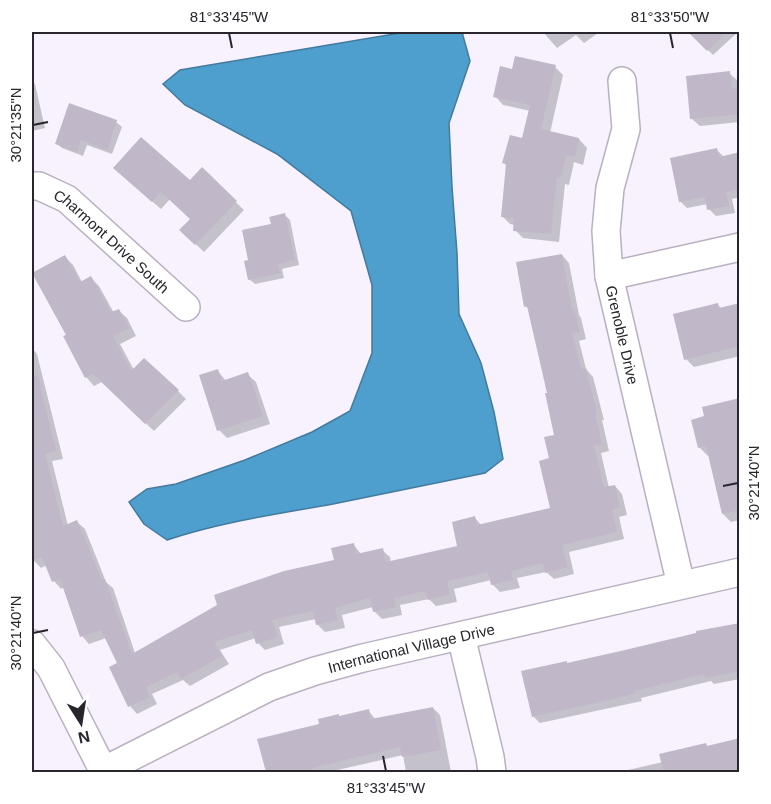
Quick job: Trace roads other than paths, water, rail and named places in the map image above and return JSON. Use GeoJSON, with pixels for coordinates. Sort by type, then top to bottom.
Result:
{"type":"FeatureCollection","features":[{"type":"Feature","properties":{"kind":"street","name":"Grenoble Drive"},"geometry":{"type":"LineString","coordinates":[[622,81],[626,129],[610,188],[606,231],[609,276],[681,585]]}},
{"type":"Feature","properties":{"kind":"street","name":"Charmont Drive South"},"geometry":{"type":"LineString","coordinates":[[32,186],[39,186],[67,199],[186,308]]}},
{"type":"Feature","properties":{"kind":"street"},"geometry":{"type":"LineString","coordinates":[[609,276],[740,247]]}},
{"type":"Feature","properties":{"kind":"street","name":"International Village Drive"},"geometry":{"type":"LineString","coordinates":[[102,772],[269,687],[315,671],[740,572]]}},
{"type":"Feature","properties":{"kind":"street"},"geometry":{"type":"LineString","coordinates":[[461,636],[492,772]]}},
{"type":"Feature","properties":{"kind":"street"},"geometry":{"type":"LineString","coordinates":[[32,644],[51,668],[102,772]]}},
{"type":"Feature","properties":{"kind":"water"},"geometry":{"type":"Polygon","coordinates":[[[406,32],[462,32],[470,61],[449,123],[459,314],[481,363],[503,459],[485,473],[228,523],[167,540],[144,524],[129,502],[147,489],[176,484],[245,460],[312,432],[350,411],[372,353],[372,285],[351,211],[277,154],[185,105],[163,84],[180,70],[406,32]]]}}]}
